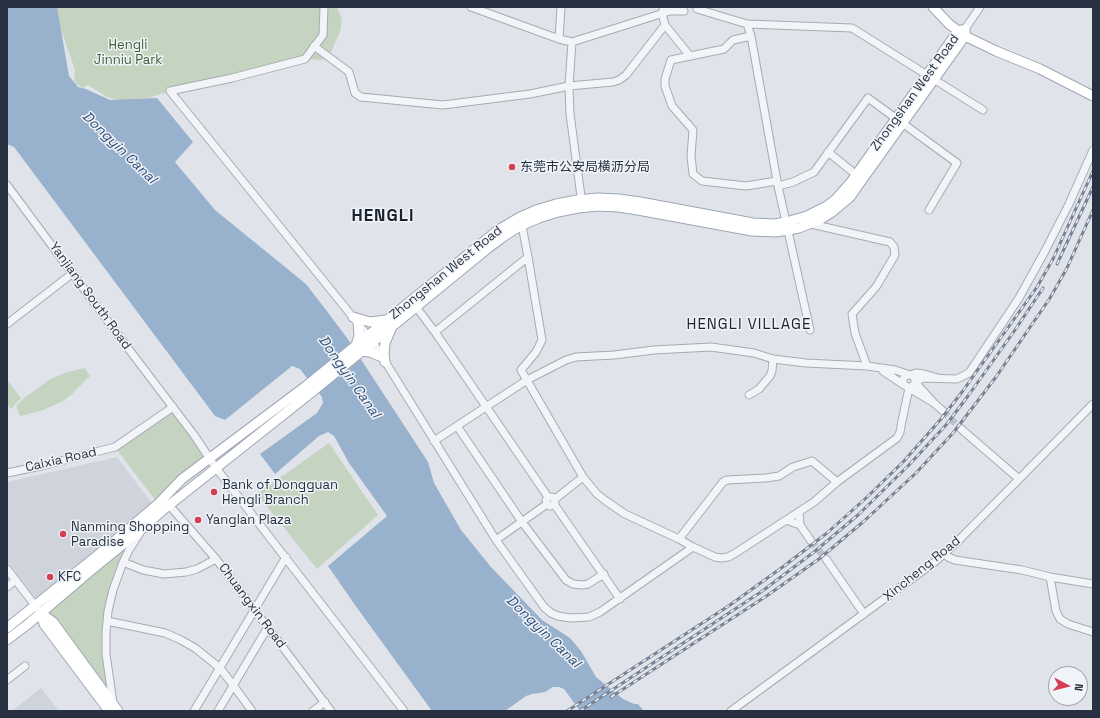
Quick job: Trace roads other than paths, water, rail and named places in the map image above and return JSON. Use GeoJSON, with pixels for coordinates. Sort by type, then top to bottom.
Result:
{"type":"FeatureCollection","features":[{"type":"Feature","properties":{"kind":"main road"},"geometry":{"type":"LineString","coordinates":[[932,7],[949,24],[989,47],[1029,64],[1093,96]]}},
{"type":"Feature","properties":{"kind":"main road"},"geometry":{"type":"LineString","coordinates":[[940,7],[963,32]]}},
{"type":"Feature","properties":{"kind":"main road","name":"Zhongshan West Road"},"geometry":{"type":"LineString","coordinates":[[309,389],[371,339],[482,242],[498,230],[582,204],[618,207],[752,231],[776,232],[827,206],[859,177],[963,32]]}},
{"type":"Feature","properties":{"kind":"main road","name":"Zhongshan West Road"},"geometry":{"type":"LineString","coordinates":[[787,227],[810,224],[821,219],[841,205],[850,196],[859,177]]}},
{"type":"Feature","properties":{"kind":"main road","name":"Zhongshan West Road"},"geometry":{"type":"LineString","coordinates":[[390,323],[416,307],[521,222]]}},
{"type":"Feature","properties":{"kind":"main road"},"geometry":{"type":"LineString","coordinates":[[355,320],[390,323],[385,343],[384,360],[359,348],[359,336],[355,320]]}},
{"type":"Feature","properties":{"kind":"main road"},"geometry":{"type":"LineString","coordinates":[[7,640],[38,609],[158,504],[182,479],[210,457],[309,389]]}},
{"type":"Feature","properties":{"kind":"main road"},"geometry":{"type":"LineString","coordinates":[[7,628],[38,609],[89,572],[216,468],[309,389]]}},
{"type":"Feature","properties":{"kind":"main road"},"geometry":{"type":"LineString","coordinates":[[38,609],[44,624],[113,708]]}},
{"type":"Feature","properties":{"kind":"street"},"geometry":{"type":"LineString","coordinates":[[324,7],[323,35],[304,59],[232,78],[170,91],[371,339],[496,540],[544,607],[551,613],[558,616],[571,618],[589,617],[620,599],[693,547]]}},
{"type":"Feature","properties":{"kind":"street"},"geometry":{"type":"LineString","coordinates":[[471,7],[559,39],[572,42],[668,10],[682,9],[691,13],[697,8],[748,24],[852,28],[983,110]]}},
{"type":"Feature","properties":{"kind":"street"},"geometry":{"type":"LineString","coordinates":[[559,39],[561,7]]}},
{"type":"Feature","properties":{"kind":"street"},"geometry":{"type":"LineString","coordinates":[[963,32],[980,7]]}},
{"type":"Feature","properties":{"kind":"street"},"geometry":{"type":"LineString","coordinates":[[314,46],[349,72],[356,93],[361,97],[443,105],[530,94],[569,86],[613,82],[626,75],[665,25],[668,10]]}},
{"type":"Feature","properties":{"kind":"street"},"geometry":{"type":"LineString","coordinates":[[748,24],[777,184],[810,330]]}},
{"type":"Feature","properties":{"kind":"street"},"geometry":{"type":"LineString","coordinates":[[665,25],[690,56]]}},
{"type":"Feature","properties":{"kind":"street"},"geometry":{"type":"LineString","coordinates":[[751,36],[733,40],[724,49],[671,60],[665,79],[665,86],[672,106],[693,130],[691,156],[693,174],[702,181],[746,186],[793,182],[814,172],[868,98],[957,163],[929,210]]}},
{"type":"Feature","properties":{"kind":"street"},"geometry":{"type":"LineString","coordinates":[[572,42],[569,86],[570,114],[582,204]]}},
{"type":"Feature","properties":{"kind":"street"},"geometry":{"type":"LineString","coordinates":[[906,386],[914,385],[920,378],[957,379],[969,373],[1019,298],[1045,252],[1070,204],[1093,150]]}},
{"type":"Feature","properties":{"kind":"street"},"geometry":{"type":"LineString","coordinates":[[828,152],[859,177]]}},
{"type":"Feature","properties":{"kind":"street","name":"Yanjiang South Road"},"geometry":{"type":"LineString","coordinates":[[7,185],[210,457],[216,468],[404,711]]}},
{"type":"Feature","properties":{"kind":"street"},"geometry":{"type":"LineString","coordinates":[[521,222],[542,340],[536,352],[521,370],[583,477],[597,494],[616,508],[716,557],[728,557],[799,512],[897,438],[901,427],[906,386],[903,381],[904,377],[919,373],[938,378]]}},
{"type":"Feature","properties":{"kind":"street"},"geometry":{"type":"LineString","coordinates":[[810,224],[890,242],[894,247],[895,255],[876,287],[852,314],[855,333],[867,366]]}},
{"type":"Feature","properties":{"kind":"street"},"geometry":{"type":"LineString","coordinates":[[435,332],[528,257]]}},
{"type":"Feature","properties":{"kind":"street"},"geometry":{"type":"LineString","coordinates":[[7,324],[73,274]]}},
{"type":"Feature","properties":{"kind":"street"},"geometry":{"type":"LineString","coordinates":[[416,307],[487,406],[551,501],[604,574],[620,599]]}},
{"type":"Feature","properties":{"kind":"street"},"geometry":{"type":"LineString","coordinates":[[434,441],[527,380],[566,360],[584,356],[614,355],[654,350],[711,346],[754,353],[773,359],[806,363],[867,366],[895,370],[910,375],[914,378],[915,382],[943,411]]}},
{"type":"Feature","properties":{"kind":"street"},"geometry":{"type":"LineString","coordinates":[[749,395],[759,389],[770,376],[773,359]]}},
{"type":"Feature","properties":{"kind":"street"},"geometry":{"type":"LineString","coordinates":[[877,368],[888,373],[934,403]]}},
{"type":"Feature","properties":{"kind":"street","name":"Xincheng Road"},"geometry":{"type":"LineString","coordinates":[[732,711],[946,555],[1093,404]]}},
{"type":"Feature","properties":{"kind":"street","name":"Caixia Road"},"geometry":{"type":"LineString","coordinates":[[7,472],[41,466],[115,447],[173,407]]}},
{"type":"Feature","properties":{"kind":"street","name":"Xincheng Road"},"geometry":{"type":"LineString","coordinates":[[740,711],[917,581],[946,555],[1093,410]]}},
{"type":"Feature","properties":{"kind":"street"},"geometry":{"type":"LineString","coordinates":[[457,426],[522,522],[568,581],[576,585],[585,585],[604,574]]}},
{"type":"Feature","properties":{"kind":"street"},"geometry":{"type":"LineString","coordinates":[[960,428],[1019,479]]}},
{"type":"Feature","properties":{"kind":"street"},"geometry":{"type":"LineString","coordinates":[[679,539],[723,482],[727,480],[779,476],[793,467],[812,461],[837,482]]}},
{"type":"Feature","properties":{"kind":"street"},"geometry":{"type":"LineString","coordinates":[[496,540],[583,477]]}},
{"type":"Feature","properties":{"kind":"street","name":"Chuangxin Road"},"geometry":{"type":"LineString","coordinates":[[169,505],[216,559],[331,711]]}},
{"type":"Feature","properties":{"kind":"street"},"geometry":{"type":"LineString","coordinates":[[799,512],[800,525],[811,540]]}},
{"type":"Feature","properties":{"kind":"street"},"geometry":{"type":"LineString","coordinates":[[786,520],[800,525]]}},
{"type":"Feature","properties":{"kind":"street"},"geometry":{"type":"LineString","coordinates":[[113,708],[106,665],[105,643],[107,622],[113,590],[123,562],[133,542],[143,528]]}},
{"type":"Feature","properties":{"kind":"street"},"geometry":{"type":"LineString","coordinates":[[946,555],[955,560],[1022,570],[1050,577],[1093,584]]}},
{"type":"Feature","properties":{"kind":"street"},"geometry":{"type":"LineString","coordinates":[[194,711],[286,557]]}},
{"type":"Feature","properties":{"kind":"street"},"geometry":{"type":"LineString","coordinates":[[123,562],[154,573],[170,574],[197,569],[216,559]]}},
{"type":"Feature","properties":{"kind":"street"},"geometry":{"type":"LineString","coordinates":[[826,559],[864,614]]}},
{"type":"Feature","properties":{"kind":"street"},"geometry":{"type":"LineString","coordinates":[[7,569],[38,609]]}},
{"type":"Feature","properties":{"kind":"street"},"geometry":{"type":"LineString","coordinates":[[1050,577],[1056,611],[1060,619],[1068,624],[1093,632]]}},
{"type":"Feature","properties":{"kind":"street"},"geometry":{"type":"LineString","coordinates":[[7,588],[16,580]]}},
{"type":"Feature","properties":{"kind":"street"},"geometry":{"type":"LineString","coordinates":[[107,622],[156,631],[173,636],[195,648],[220,668],[252,711]]}},
{"type":"Feature","properties":{"kind":"street"},"geometry":{"type":"LineString","coordinates":[[218,711],[268,627]]}},
{"type":"Feature","properties":{"kind":"street"},"geometry":{"type":"LineString","coordinates":[[7,680],[24,666]]}},
{"type":"Feature","properties":{"kind":"street"},"geometry":{"type":"LineString","coordinates":[[313,711],[325,702]]}},
{"type":"Feature","properties":{"kind":"water","name":"Dongyin Canal"},"geometry":{"type":"Polygon","coordinates":[[[7,7],[57,7],[69,76],[78,87],[110,100],[157,98],[193,142],[175,162],[215,210],[306,284],[347,338],[428,462],[434,483],[461,530],[491,567],[542,620],[570,638],[581,651],[596,677],[623,699],[634,704],[638,704],[644,711],[580,711],[564,689],[553,687],[545,692],[526,696],[505,711],[432,711],[328,566],[387,516],[349,463],[334,436],[328,432],[319,436],[275,474],[260,454],[317,413],[323,403],[322,397],[300,369],[292,366],[225,420],[215,416],[14,147],[7,144],[7,7]]]}},
{"type":"Feature","properties":{"kind":"tunnel"},"geometry":{"type":"LineString","coordinates":[[943,411],[960,428]]}},
{"type":"Feature","properties":{"kind":"tunnel"},"geometry":{"type":"LineString","coordinates":[[811,541],[826,559]]}},
{"type":"Feature","properties":{"kind":"railway"},"geometry":{"type":"LineString","coordinates":[[567,711],[730,605],[784,566],[827,533],[904,461],[941,419],[962,392],[1037,287],[1053,259],[1093,171]]}},
{"type":"Feature","properties":{"kind":"railway"},"geometry":{"type":"LineString","coordinates":[[1057,264],[1093,187]]}},
{"type":"Feature","properties":{"kind":"railway"},"geometry":{"type":"LineString","coordinates":[[611,697],[765,597],[819,559],[863,522],[916,473],[953,433],[996,377],[1050,298],[1067,268],[1093,210]]}},
{"type":"Feature","properties":{"kind":"railway"},"geometry":{"type":"LineString","coordinates":[[580,711],[761,592],[814,552],[858,515],[908,466],[946,425],[1015,330],[1043,288]]}},
{"type":"Feature","properties":{"kind":"place","name":"东莞市公安局横沥分局"},"geometry":{"type":"Point","coordinates":[512,167]}},
{"type":"Feature","properties":{"kind":"place","name":"Bank of Dongguan Hengli Branch"},"geometry":{"type":"Point","coordinates":[214,492]}},
{"type":"Feature","properties":{"kind":"place","name":"Yanglan Plaza"},"geometry":{"type":"Point","coordinates":[198,520]}},
{"type":"Feature","properties":{"kind":"place","name":"Nanming Shopping Paradise"},"geometry":{"type":"Point","coordinates":[63,534]}},
{"type":"Feature","properties":{"kind":"place","name":"KFC"},"geometry":{"type":"Point","coordinates":[50,577]}},
{"type":"Feature","properties":{"kind":"district","name":"HENGLI"},"geometry":{"type":"Point","coordinates":[383,216]}},
{"type":"Feature","properties":{"kind":"district","name":"HENGLI VILLAGE"},"geometry":{"type":"Point","coordinates":[749,325]}},
{"type":"Feature","properties":{"kind":"park label","name":"Hengli Jinniu Park"},"geometry":{"type":"Point","coordinates":[128,52]}}]}
